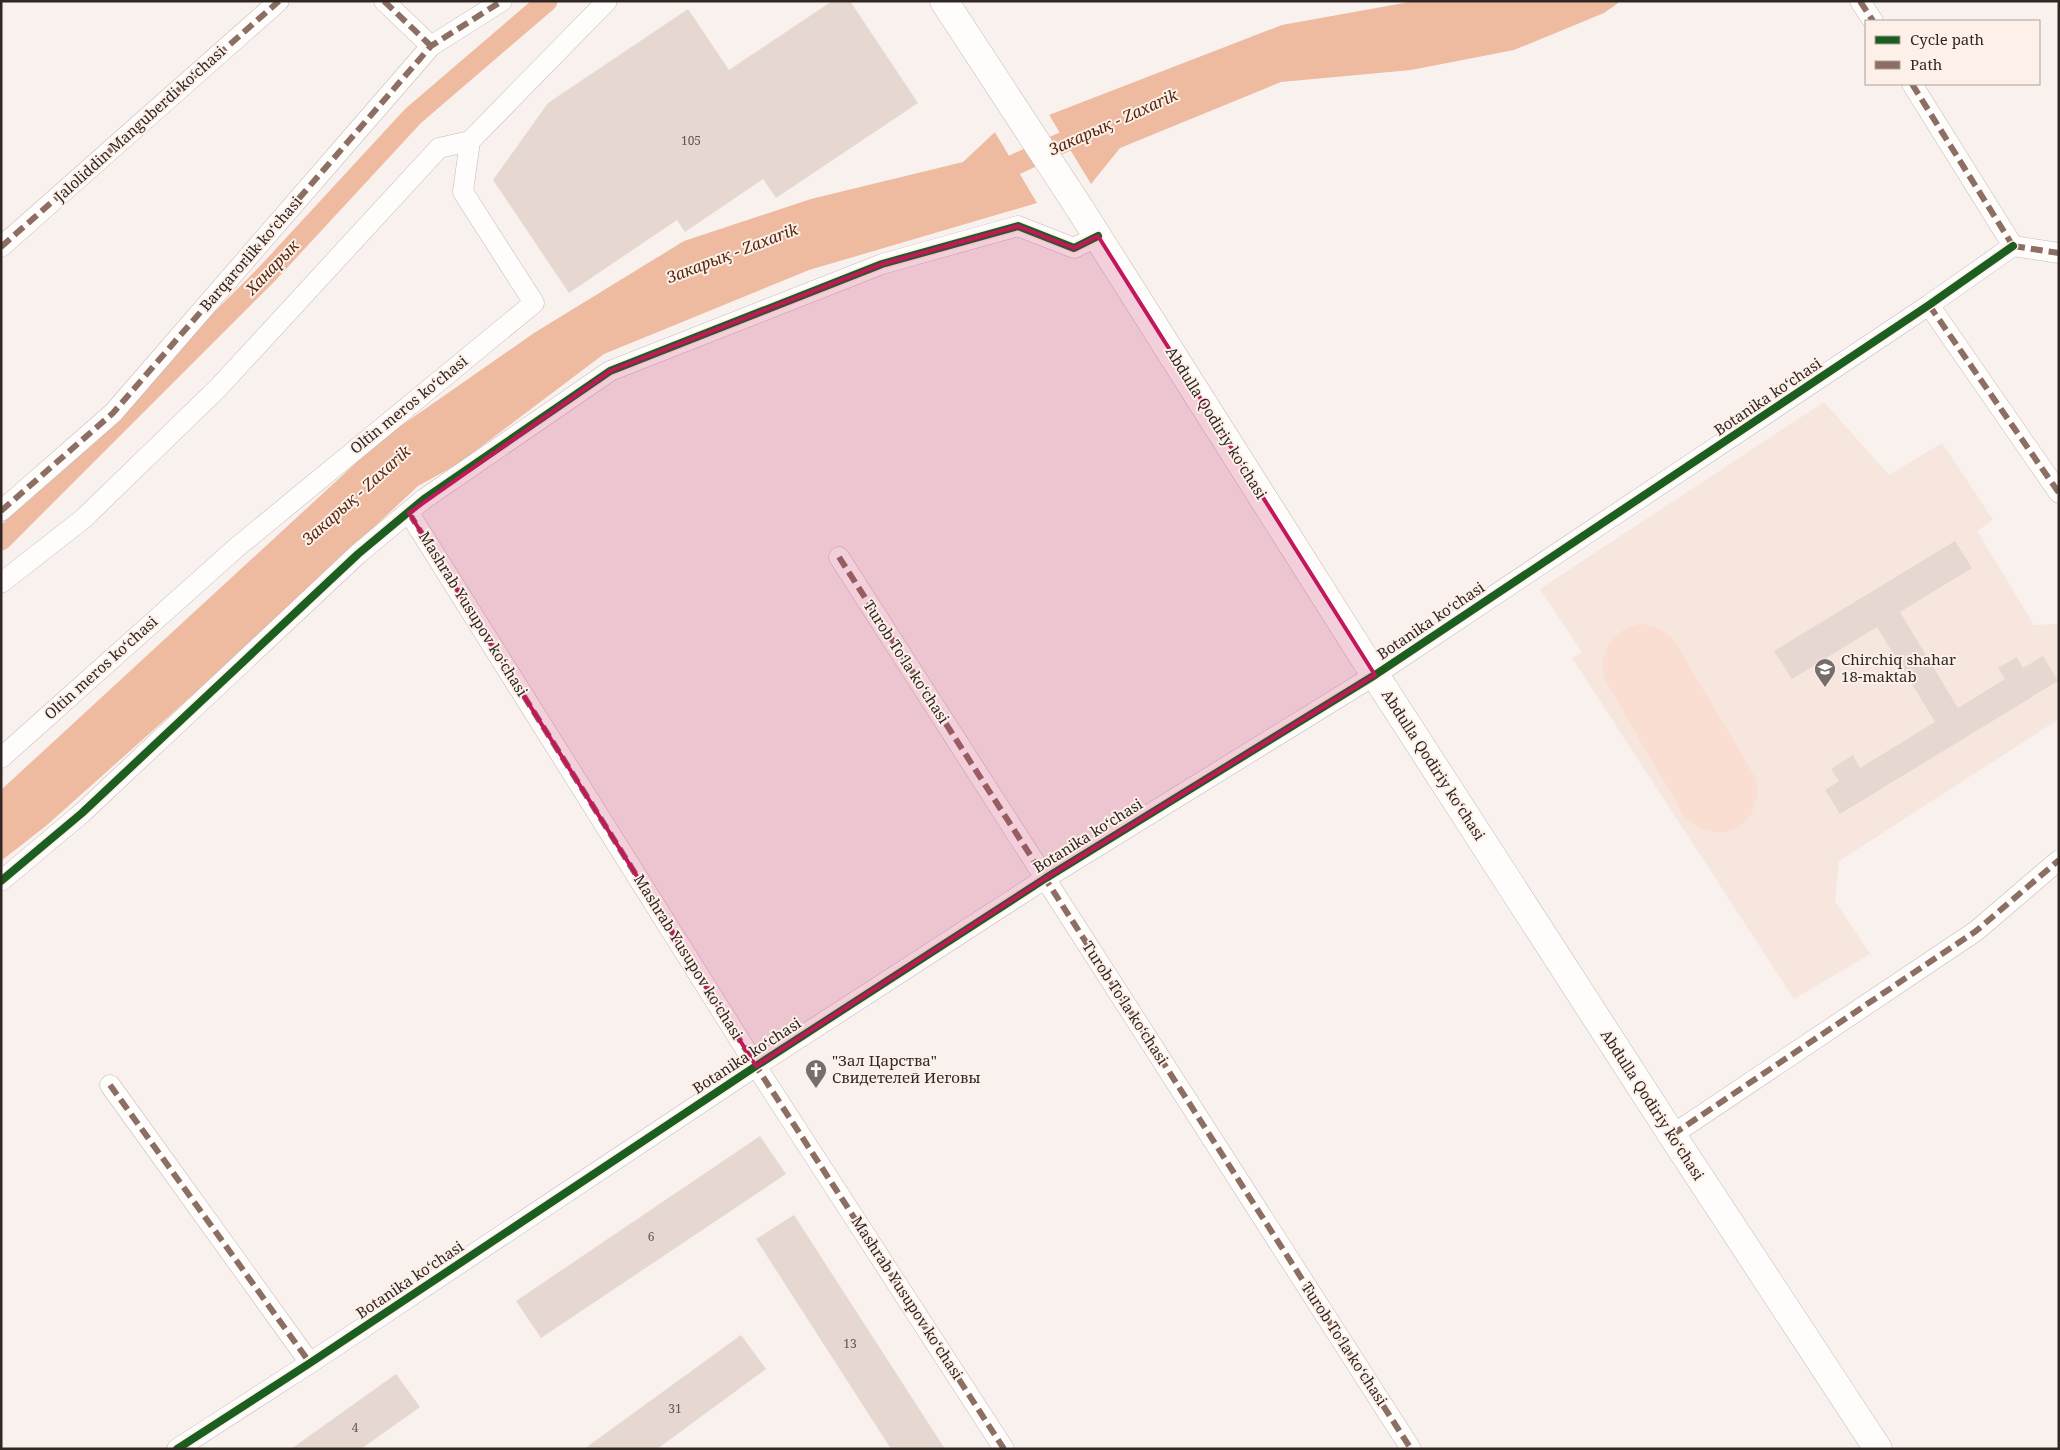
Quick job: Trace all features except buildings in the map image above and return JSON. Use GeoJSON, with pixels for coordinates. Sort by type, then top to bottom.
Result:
{"type":"FeatureCollection","features":[{"type":"Feature","properties":{"kind":"main road","name":"Abdulla Qodiriy ko‘chasi"},"geometry":{"type":"LineString","coordinates":[[944,1],[1098,236],[1375,675],[1672,1136],[1878,1449]]}},
{"type":"Feature","properties":{"kind":"street","name":"Jaloliddin Manguberdi ko‘chasi"},"geometry":{"type":"LineString","coordinates":[[1,247],[279,1]]}},
{"type":"Feature","properties":{"kind":"street"},"geometry":{"type":"LineString","coordinates":[[384,1],[431,46]]}},
{"type":"Feature","properties":{"kind":"street","name":"Barqarorlik ko‘chasi"},"geometry":{"type":"LineString","coordinates":[[1,510],[114,413],[431,46],[502,1]]}},
{"type":"Feature","properties":{"kind":"street"},"geometry":{"type":"LineString","coordinates":[[1,583],[84,518],[218,388],[439,148],[470,141],[607,1]]}},
{"type":"Feature","properties":{"kind":"street"},"geometry":{"type":"LineString","coordinates":[[1860,1],[1872,20]]}},
{"type":"Feature","properties":{"kind":"street"},"geometry":{"type":"LineString","coordinates":[[1913,85],[2013,246],[2059,253]]}},
{"type":"Feature","properties":{"kind":"street","name":"Oltin meros ko‘chasi"},"geometry":{"type":"LineString","coordinates":[[1,758],[236,548],[534,303],[463,192],[470,141]]}},
{"type":"Feature","properties":{"kind":"street"},"geometry":{"type":"LineString","coordinates":[[1,881],[82,813],[358,554],[424,499],[610,371],[882,264],[1009,228],[1018,226],[1074,248],[1098,236]]}},
{"type":"Feature","properties":{"kind":"street","name":"Botanika ko‘chasi"},"geometry":{"type":"LineString","coordinates":[[177,1449],[310,1363],[756,1066],[1046,878],[1375,675],[1929,305],[2013,246]]}},
{"type":"Feature","properties":{"kind":"street"},"geometry":{"type":"LineString","coordinates":[[1929,305],[2059,493]]}},
{"type":"Feature","properties":{"kind":"street","name":"Mashrab Yusupov ko‘chasi"},"geometry":{"type":"LineString","coordinates":[[409,512],[756,1066],[1004,1449]]}},
{"type":"Feature","properties":{"kind":"street","name":"Turob To‘la ko‘chasi"},"geometry":{"type":"LineString","coordinates":[[839,557],[1411,1449]]}},
{"type":"Feature","properties":{"kind":"street"},"geometry":{"type":"LineString","coordinates":[[1672,1136],[1976,931],[2059,860]]}},
{"type":"Feature","properties":{"kind":"street"},"geometry":{"type":"LineString","coordinates":[[110,1085],[310,1363]]}},
{"type":"Feature","properties":{"kind":"highlighted area"},"geometry":{"type":"Polygon","coordinates":[[[1018,226],[1074,248],[1098,236],[1375,675],[1046,878],[756,1066],[409,513],[610,371],[882,264],[1018,226]]]}},
{"type":"Feature","properties":{"kind":"shaded area","name":"Chirchiq shahar 18-maktab"},"geometry":{"type":"Polygon","coordinates":[[[1824,402],[1889,475],[1942,443],[1993,520],[1977,531],[2034,625],[2059,624],[2059,719],[1839,861],[1835,901],[1870,954],[1794,999],[1572,658],[1582,652],[1540,589],[1824,402]]]}},
{"type":"Feature","properties":{"kind":"shaded area"},"geometry":{"type":"Polygon","coordinates":[[[1640,624],[1659,629],[1674,640],[1756,779],[1757,795],[1754,809],[1747,820],[1738,828],[1726,832],[1713,832],[1700,828],[1686,819],[1605,680],[1603,660],[1609,643],[1621,631],[1640,624]]]}},
{"type":"Feature","properties":{"kind":"water"},"geometry":{"type":"Polygon","coordinates":[[[1415,1],[1621,1],[1604,13],[1514,50],[1411,70],[1281,82],[1120,148],[1091,184],[1049,115],[1282,25],[1415,1]]]}},
{"type":"Feature","properties":{"kind":"water"},"geometry":{"type":"Polygon","coordinates":[[[995,132],[1037,203],[809,270],[604,354],[458,464],[418,486],[224,667],[47,825],[1,861],[1,790],[382,439],[534,333],[684,241],[811,199],[963,162],[995,132]]]}},
{"type":"Feature","properties":{"kind":"pier"},"geometry":{"type":"Polygon","coordinates":[[[1048,113],[1092,186],[1089,185],[1047,117],[1048,113]]]}},
{"type":"Feature","properties":{"kind":"pier"},"geometry":{"type":"Polygon","coordinates":[[[993,130],[997,131],[1039,205],[995,132],[993,130]]]}},
{"type":"Feature","properties":{"kind":"waterway","name":"Ханарык"},"geometry":{"type":"LineString","coordinates":[[1,540],[267,274],[413,116],[547,1]]}},
{"type":"Feature","properties":{"kind":"waterway","name":"Закарық - Zaxarik"},"geometry":{"type":"LineString","coordinates":[[988,177],[1092,129]]}},
{"type":"Feature","properties":{"kind":"marked path"},"geometry":{"type":"LineString","coordinates":[[1,247],[279,1]]}},
{"type":"Feature","properties":{"kind":"marked path"},"geometry":{"type":"LineString","coordinates":[[384,1],[431,46]]}},
{"type":"Feature","properties":{"kind":"marked path"},"geometry":{"type":"LineString","coordinates":[[1,511],[113,413],[431,46],[502,1]]}},
{"type":"Feature","properties":{"kind":"marked path"},"geometry":{"type":"LineString","coordinates":[[1860,1],[1872,20]]}},
{"type":"Feature","properties":{"kind":"marked path"},"geometry":{"type":"LineString","coordinates":[[1913,85],[2013,246]]}},
{"type":"Feature","properties":{"kind":"marked path"},"geometry":{"type":"LineString","coordinates":[[2013,246],[2059,253]]}},
{"type":"Feature","properties":{"kind":"marked path"},"geometry":{"type":"LineString","coordinates":[[1929,305],[2059,493]]}},
{"type":"Feature","properties":{"kind":"marked path"},"geometry":{"type":"LineString","coordinates":[[409,513],[756,1066],[1004,1449]]}},
{"type":"Feature","properties":{"kind":"marked path"},"geometry":{"type":"LineString","coordinates":[[839,557],[1411,1449]]}},
{"type":"Feature","properties":{"kind":"marked path"},"geometry":{"type":"LineString","coordinates":[[1672,1135],[1976,931],[2059,860]]}},
{"type":"Feature","properties":{"kind":"marked path"},"geometry":{"type":"LineString","coordinates":[[110,1085],[310,1363]]}},
{"type":"Feature","properties":{"kind":"cycle path"},"geometry":{"type":"LineString","coordinates":[[1,881],[82,813],[358,554],[424,499],[610,371],[882,264],[1018,226],[1074,248],[1098,236]]}},
{"type":"Feature","properties":{"kind":"cycle path"},"geometry":{"type":"LineString","coordinates":[[177,1449],[310,1363],[756,1066],[1046,878],[1375,675],[1929,305],[2013,246]]}},
{"type":"Feature","properties":{"kind":"place","name":"Chirchiq shahar 18-maktab"},"geometry":{"type":"Point","coordinates":[1825,688]}},
{"type":"Feature","properties":{"kind":"place","name":"\"Зал Царства\" Свидетелей Иеговы"},"geometry":{"type":"Point","coordinates":[816,1089]}}]}
